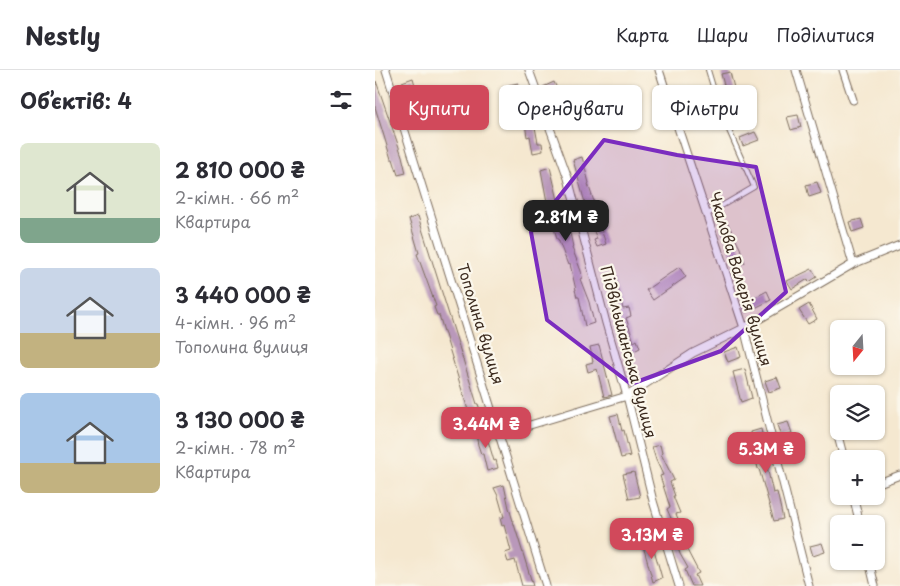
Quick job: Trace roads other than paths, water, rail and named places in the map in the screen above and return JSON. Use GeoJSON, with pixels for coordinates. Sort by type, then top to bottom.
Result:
{"type":"FeatureCollection","features":[{"type":"Feature","properties":{"kind":"street","name":"Тополина вулиця"},"geometry":{"type":"LineString","coordinates":[[386,70],[546,586]]}},
{"type":"Feature","properties":{"kind":"street","name":"Підвільшанська вулиця"},"geometry":{"type":"LineString","coordinates":[[529,70],[568,178],[627,396],[653,501],[679,586]]}},
{"type":"Feature","properties":{"kind":"street","name":"Чкалова Валерія вулиця"},"geometry":{"type":"LineString","coordinates":[[659,70],[744,328],[809,586]]}},
{"type":"Feature","properties":{"kind":"street"},"geometry":{"type":"LineString","coordinates":[[796,70],[853,264]]}},
{"type":"Feature","properties":{"kind":"street"},"geometry":{"type":"LineString","coordinates":[[843,70],[853,100]]}},
{"type":"Feature","properties":{"kind":"street"},"geometry":{"type":"LineString","coordinates":[[500,434],[627,396],[693,353],[744,328],[853,264],[900,245]]}},
{"type":"Feature","properties":{"kind":"street"},"geometry":{"type":"LineString","coordinates":[[885,481],[900,475]]}},
{"type":"Feature","properties":{"kind":"street"},"geometry":{"type":"LineString","coordinates":[[871,570],[875,586]]}},
{"type":"Feature","properties":{"kind":"lane"},"geometry":{"type":"LineString","coordinates":[[706,215],[754,186],[720,110],[708,70]]}}]}
